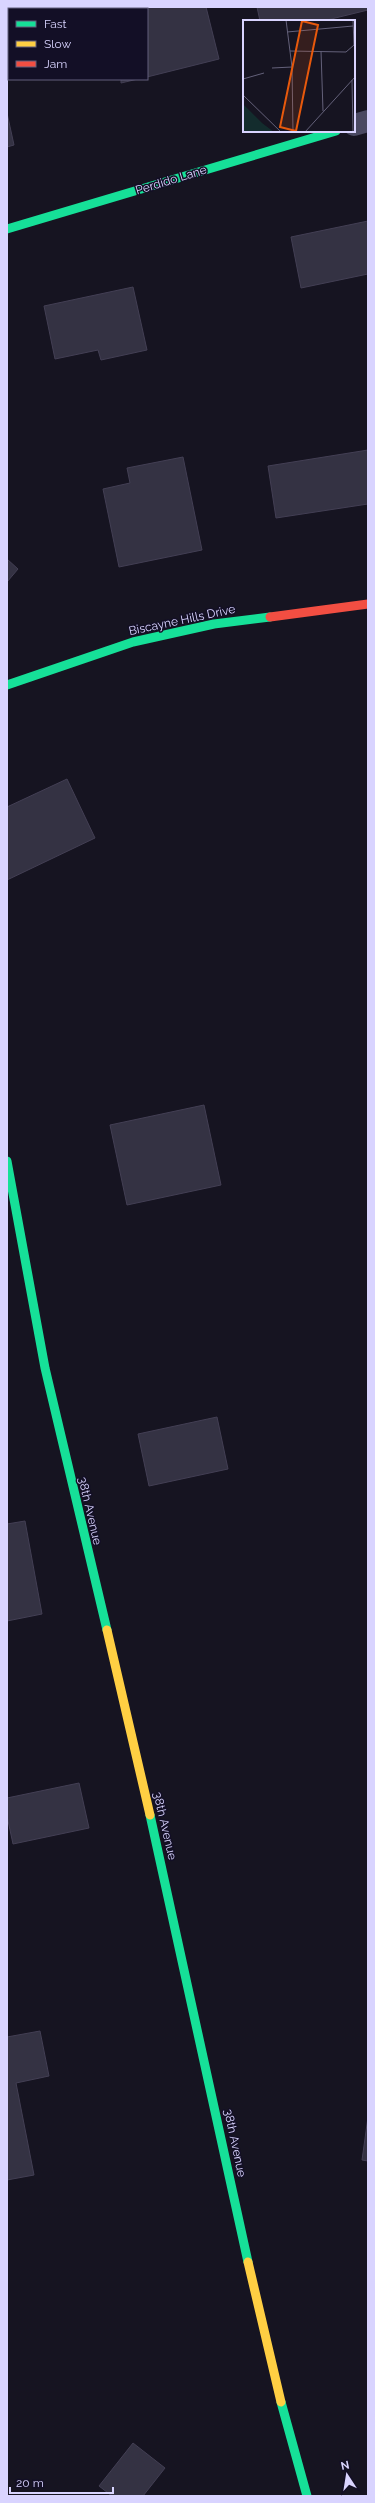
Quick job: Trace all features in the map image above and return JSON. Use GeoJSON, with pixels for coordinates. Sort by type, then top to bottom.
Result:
{"type":"FeatureCollection","features":[{"type":"Feature","properties":{"kind":"street"},"geometry":{"type":"LineString","coordinates":[[355,126],[368,121]]}},
{"type":"Feature","properties":{"kind":"street","name":"Perdido Lane"},"geometry":{"type":"LineString","coordinates":[[7,229],[333,132]]}},
{"type":"Feature","properties":{"kind":"street","name":"Biscayne Hills Drive"},"geometry":{"type":"LineString","coordinates":[[7,685],[133,642],[214,624],[368,604]]}},
{"type":"Feature","properties":{"kind":"street","name":"38th Avenue"},"geometry":{"type":"LineString","coordinates":[[7,1161],[50,1390],[160,1856],[269,2357],[306,2496]]}},
{"type":"Feature","properties":{"kind":"building"},"geometry":{"type":"Polygon","coordinates":[[[206,7],[219,59],[148,77],[148,8],[112,8],[206,7]]]}},
{"type":"Feature","properties":{"kind":"building"},"geometry":{"type":"Polygon","coordinates":[[[257,7],[368,7],[368,10],[327,20],[260,20],[257,7]]]}},
{"type":"Feature","properties":{"kind":"building"},"geometry":{"type":"Polygon","coordinates":[[[121,80],[134,80],[121,83],[121,80]]]}},
{"type":"Feature","properties":{"kind":"building"},"geometry":{"type":"Polygon","coordinates":[[[7,113],[14,145],[7,147],[7,113]]]}},
{"type":"Feature","properties":{"kind":"building"},"geometry":{"type":"Polygon","coordinates":[[[368,221],[368,274],[301,288],[291,237],[368,221]]]}},
{"type":"Feature","properties":{"kind":"building"},"geometry":{"type":"Polygon","coordinates":[[[133,287],[147,350],[101,360],[98,350],[55,359],[44,306],[133,287]]]}},
{"type":"Feature","properties":{"kind":"building"},"geometry":{"type":"Polygon","coordinates":[[[368,450],[368,504],[276,518],[268,466],[368,450]]]}},
{"type":"Feature","properties":{"kind":"building"},"geometry":{"type":"Polygon","coordinates":[[[183,457],[202,550],[119,567],[103,489],[130,483],[127,468],[183,457]]]}},
{"type":"Feature","properties":{"kind":"building"},"geometry":{"type":"Polygon","coordinates":[[[7,559],[18,569],[7,582],[7,559]]]}},
{"type":"Feature","properties":{"kind":"building"},"geometry":{"type":"Polygon","coordinates":[[[67,779],[95,838],[7,880],[7,807],[67,779]]]}},
{"type":"Feature","properties":{"kind":"building"},"geometry":{"type":"Polygon","coordinates":[[[204,1105],[221,1185],[127,1205],[110,1125],[204,1105]]]}},
{"type":"Feature","properties":{"kind":"building"},"geometry":{"type":"Polygon","coordinates":[[[217,1417],[228,1469],[149,1486],[138,1434],[217,1417]]]}},
{"type":"Feature","properties":{"kind":"building"},"geometry":{"type":"Polygon","coordinates":[[[25,1521],[42,1614],[7,1621],[7,1524],[25,1521]]]}},
{"type":"Feature","properties":{"kind":"building"},"geometry":{"type":"Polygon","coordinates":[[[79,1783],[89,1828],[13,1844],[7,1816],[7,1798],[79,1783]]]}},
{"type":"Feature","properties":{"kind":"building"},"geometry":{"type":"Polygon","coordinates":[[[40,2031],[49,2076],[16,2083],[34,2175],[7,2180],[7,2037],[40,2031]]]}},
{"type":"Feature","properties":{"kind":"building"},"geometry":{"type":"Polygon","coordinates":[[[368,2117],[368,2161],[362,2160],[368,2117]]]}},
{"type":"Feature","properties":{"kind":"building"},"geometry":{"type":"Polygon","coordinates":[[[133,2443],[165,2468],[143,2496],[112,2496],[99,2486],[133,2443]]]}},
{"type":"Feature","properties":{"kind":"traffic: fast"},"geometry":{"type":"LineString","coordinates":[[7,229],[333,132]]}},
{"type":"Feature","properties":{"kind":"traffic: fast"},"geometry":{"type":"LineString","coordinates":[[7,685],[133,642],[214,624],[270,617]]}},
{"type":"Feature","properties":{"kind":"traffic: fast"},"geometry":{"type":"LineString","coordinates":[[7,1161],[45,1368],[107,1630]]}},
{"type":"Feature","properties":{"kind":"traffic: fast"},"geometry":{"type":"LineString","coordinates":[[150,1815],[248,2262]]}},
{"type":"Feature","properties":{"kind":"traffic: fast"},"geometry":{"type":"LineString","coordinates":[[281,2402],[307,2496]]}},
{"type":"Feature","properties":{"kind":"traffic: slow"},"geometry":{"type":"LineString","coordinates":[[107,1630],[150,1815]]}},
{"type":"Feature","properties":{"kind":"traffic: slow"},"geometry":{"type":"LineString","coordinates":[[248,2262],[281,2402]]}},
{"type":"Feature","properties":{"kind":"traffic: jam"},"geometry":{"type":"LineString","coordinates":[[270,617],[368,604]]}}]}
